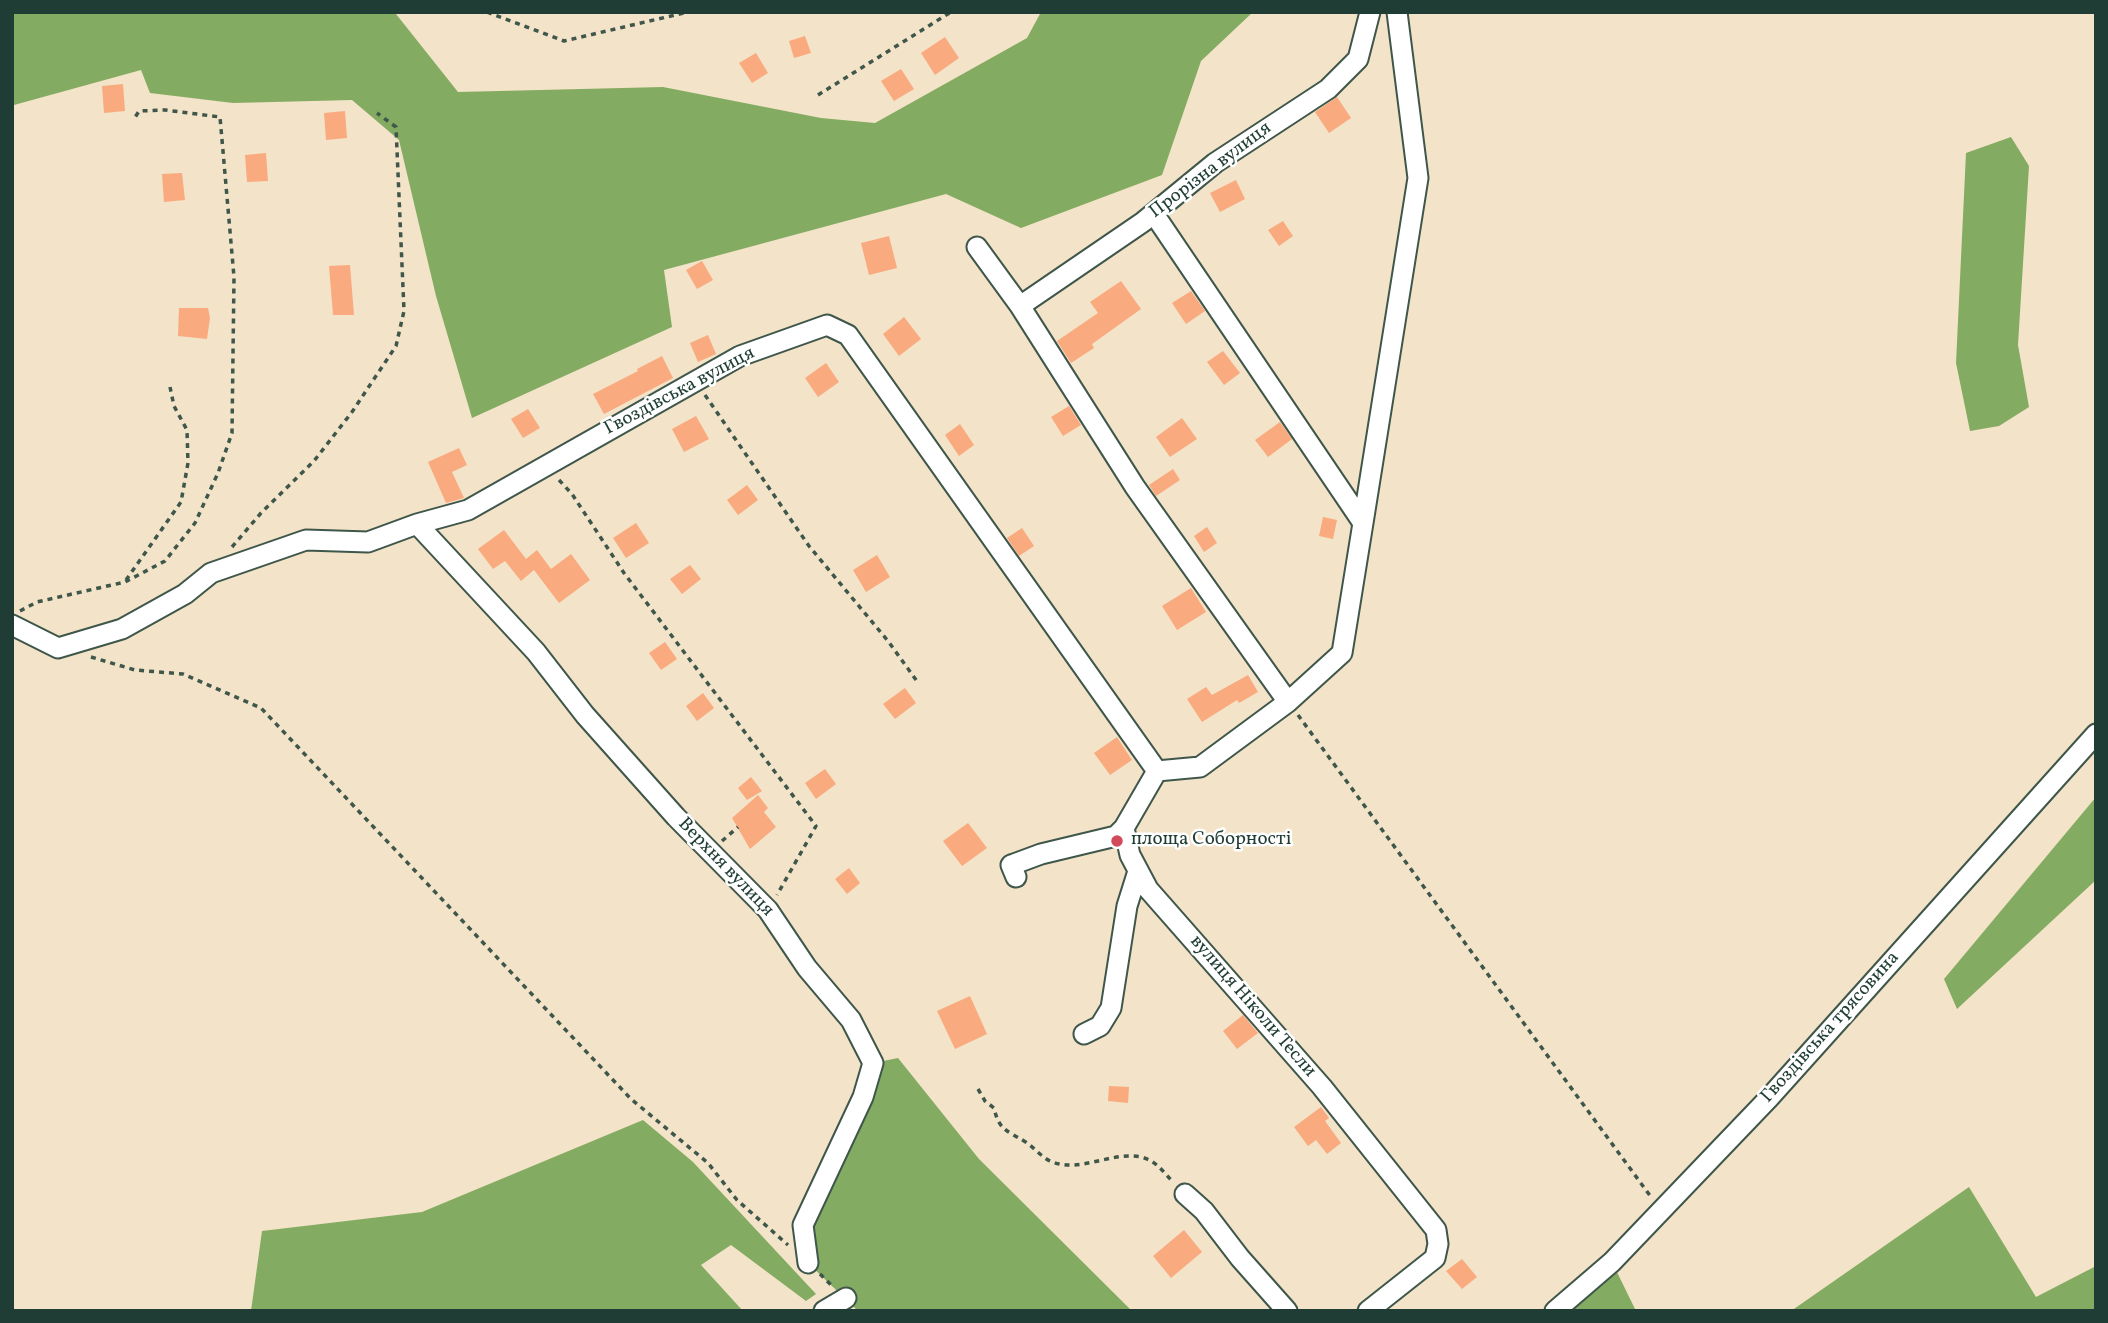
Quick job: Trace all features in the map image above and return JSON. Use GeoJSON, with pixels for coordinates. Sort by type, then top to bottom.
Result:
{"type":"FeatureCollection","features":[{"type":"Feature","properties":{"kind":"street","name":"Прорізна вулиця"},"geometry":{"type":"LineString","coordinates":[[1020,306],[1154,214],[1215,163],[1328,89],[1358,59],[1370,12]]}},
{"type":"Feature","properties":{"kind":"street"},"geometry":{"type":"LineString","coordinates":[[1015,871],[1041,854],[1116,836],[1124,828],[1159,771],[1200,767],[1288,702],[1342,653],[1418,178],[1397,12]]}},
{"type":"Feature","properties":{"kind":"street"},"geometry":{"type":"LineString","coordinates":[[1154,214],[1363,523]]}},
{"type":"Feature","properties":{"kind":"street"},"geometry":{"type":"LineString","coordinates":[[977,247],[1020,306],[1135,487],[1233,621],[1288,702]]}},
{"type":"Feature","properties":{"kind":"street","name":"Гвоздівська вулиця"},"geometry":{"type":"LineString","coordinates":[[58,648],[122,629],[185,594],[211,573],[306,540],[368,542],[417,524],[468,510],[740,356],[827,325],[848,335],[1159,771]]}},
{"type":"Feature","properties":{"kind":"street","name":"Верхня вулиця"},"geometry":{"type":"LineString","coordinates":[[417,524],[536,652],[584,715],[676,817],[768,910],[807,968],[851,1020],[873,1063],[863,1097],[803,1225],[808,1263]]}},
{"type":"Feature","properties":{"kind":"street"},"geometry":{"type":"LineString","coordinates":[[12,625],[58,648]]}},
{"type":"Feature","properties":{"kind":"street","name":"Гвоздівська трясовина"},"geometry":{"type":"LineString","coordinates":[[1555,1311],[1612,1262],[1769,1098],[2096,733]]}},
{"type":"Feature","properties":{"kind":"street","name":"вулиця Ніколи Тесли"},"geometry":{"type":"LineString","coordinates":[[1124,828],[1130,855],[1148,889],[1322,1087],[1436,1230],[1438,1244],[1435,1258],[1368,1311]]}},
{"type":"Feature","properties":{"kind":"street"},"geometry":{"type":"LineString","coordinates":[[1084,1034],[1100,1027],[1111,1009],[1127,906],[1139,871]]}},
{"type":"Feature","properties":{"kind":"street"},"geometry":{"type":"LineString","coordinates":[[1185,1194],[1204,1211],[1240,1258],[1287,1311]]}},
{"type":"Feature","properties":{"kind":"street"},"geometry":{"type":"LineString","coordinates":[[824,1311],[846,1298]]}},
{"type":"Feature","properties":{"kind":"path"},"geometry":{"type":"LineString","coordinates":[[486,12],[564,41],[688,12]]}},
{"type":"Feature","properties":{"kind":"path"},"geometry":{"type":"LineString","coordinates":[[818,95],[951,12]]}},
{"type":"Feature","properties":{"kind":"path"},"geometry":{"type":"LineString","coordinates":[[12,615],[37,603],[125,582],[164,561],[195,523],[218,473],[232,433],[234,277],[219,117],[165,110],[139,111],[134,119]]}},
{"type":"Feature","properties":{"kind":"path"},"geometry":{"type":"LineString","coordinates":[[211,573],[261,513],[314,461],[352,412],[396,346],[404,311],[396,127],[377,113]]}},
{"type":"Feature","properties":{"kind":"path"},"geometry":{"type":"LineString","coordinates":[[695,381],[809,546],[888,641],[919,684]]}},
{"type":"Feature","properties":{"kind":"path"},"geometry":{"type":"LineString","coordinates":[[125,582],[181,502],[188,463],[187,430],[174,406],[170,387]]}},
{"type":"Feature","properties":{"kind":"path"},"geometry":{"type":"LineString","coordinates":[[546,465],[572,494],[624,573],[816,826],[768,910]]}},
{"type":"Feature","properties":{"kind":"path"},"geometry":{"type":"LineString","coordinates":[[58,648],[135,670],[183,674],[261,708],[631,1099],[708,1163],[737,1200],[846,1298]]}},
{"type":"Feature","properties":{"kind":"path"},"geometry":{"type":"LineString","coordinates":[[1288,702],[1661,1210]]}},
{"type":"Feature","properties":{"kind":"path"},"geometry":{"type":"LineString","coordinates":[[978,1089],[985,1101],[994,1108],[1002,1129],[1053,1163],[1092,1163],[1112,1158],[1139,1157],[1158,1164],[1185,1194]]}},
{"type":"Feature","properties":{"kind":"green space"},"geometry":{"type":"Polygon","coordinates":[[[12,12],[390,12],[396,14],[458,92],[663,87],[821,118],[875,123],[1027,38],[1041,12],[1253,12],[1201,61],[1162,175],[1021,228],[946,194],[664,270],[672,327],[472,418],[436,296],[399,140],[352,100],[233,103],[150,93],[141,70],[14,105],[12,122],[12,12]]]}},
{"type":"Feature","properties":{"kind":"green space"},"geometry":{"type":"Polygon","coordinates":[[[2011,137],[2029,166],[2018,345],[2029,407],[1999,426],[1970,431],[1956,363],[1966,153],[2011,137]]]}},
{"type":"Feature","properties":{"kind":"green space"},"geometry":{"type":"Polygon","coordinates":[[[2096,797],[2096,880],[1957,1009],[1944,979],[2096,797]]]}},
{"type":"Feature","properties":{"kind":"green space"},"geometry":{"type":"Polygon","coordinates":[[[898,1058],[979,1159],[1132,1311],[858,1311],[808,1263],[803,1225],[873,1063],[898,1058]]]}},
{"type":"Feature","properties":{"kind":"green space"},"geometry":{"type":"Polygon","coordinates":[[[643,1120],[693,1162],[816,1294],[806,1301],[731,1245],[701,1265],[743,1311],[251,1311],[262,1231],[422,1212],[643,1120]]]}},
{"type":"Feature","properties":{"kind":"green space"},"geometry":{"type":"Polygon","coordinates":[[[1969,1187],[2036,1297],[2096,1266],[2096,1311],[1791,1311],[1969,1187]]]}},
{"type":"Feature","properties":{"kind":"green space"},"geometry":{"type":"Polygon","coordinates":[[[1612,1262],[1636,1311],[1555,1311],[1612,1262]]]}},
{"type":"Feature","properties":{"kind":"building"},"geometry":{"type":"Polygon","coordinates":[[[805,36],[811,53],[794,58],[789,41],[805,36]]]}},
{"type":"Feature","properties":{"kind":"building"},"geometry":{"type":"Polygon","coordinates":[[[945,37],[959,58],[935,75],[921,53],[945,37]]]}},
{"type":"Feature","properties":{"kind":"building"},"geometry":{"type":"Polygon","coordinates":[[[756,53],[768,73],[752,83],[739,63],[756,53]]]}},
{"type":"Feature","properties":{"kind":"building"},"geometry":{"type":"Polygon","coordinates":[[[901,69],[914,89],[894,101],[881,81],[901,69]]]}},
{"type":"Feature","properties":{"kind":"building"},"geometry":{"type":"Polygon","coordinates":[[[123,84],[125,111],[104,113],[102,86],[123,84]]]}},
{"type":"Feature","properties":{"kind":"building"},"geometry":{"type":"Polygon","coordinates":[[[1337,97],[1351,118],[1329,133],[1315,112],[1337,97]]]}},
{"type":"Feature","properties":{"kind":"building"},"geometry":{"type":"Polygon","coordinates":[[[345,111],[347,138],[326,140],[324,113],[345,111]]]}},
{"type":"Feature","properties":{"kind":"building"},"geometry":{"type":"Polygon","coordinates":[[[266,153],[268,181],[247,182],[245,155],[266,153]]]}},
{"type":"Feature","properties":{"kind":"building"},"geometry":{"type":"Polygon","coordinates":[[[182,173],[185,200],[164,202],[162,174],[182,173]]]}},
{"type":"Feature","properties":{"kind":"building"},"geometry":{"type":"Polygon","coordinates":[[[1236,180],[1245,199],[1220,212],[1210,193],[1236,180]]]}},
{"type":"Feature","properties":{"kind":"building"},"geometry":{"type":"Polygon","coordinates":[[[1283,221],[1293,236],[1279,246],[1268,230],[1283,221]]]}},
{"type":"Feature","properties":{"kind":"building"},"geometry":{"type":"Polygon","coordinates":[[[889,236],[897,268],[869,275],[861,243],[889,236]]]}},
{"type":"Feature","properties":{"kind":"building"},"geometry":{"type":"Polygon","coordinates":[[[702,261],[713,280],[697,289],[686,270],[702,261]]]}},
{"type":"Feature","properties":{"kind":"building"},"geometry":{"type":"Polygon","coordinates":[[[350,265],[354,315],[333,315],[329,266],[350,265]]]}},
{"type":"Feature","properties":{"kind":"building"},"geometry":{"type":"Polygon","coordinates":[[[1121,281],[1141,309],[1092,344],[1094,348],[1071,363],[1057,341],[1098,313],[1090,302],[1121,281]]]}},
{"type":"Feature","properties":{"kind":"building"},"geometry":{"type":"Polygon","coordinates":[[[1191,291],[1205,311],[1186,324],[1172,303],[1191,291]]]}},
{"type":"Feature","properties":{"kind":"building"},"geometry":{"type":"Polygon","coordinates":[[[179,308],[208,308],[210,318],[207,339],[178,336],[179,308]]]}},
{"type":"Feature","properties":{"kind":"building"},"geometry":{"type":"Polygon","coordinates":[[[904,317],[921,339],[899,356],[883,334],[904,317]]]}},
{"type":"Feature","properties":{"kind":"building"},"geometry":{"type":"Polygon","coordinates":[[[708,335],[716,354],[698,362],[690,343],[708,335]]]}},
{"type":"Feature","properties":{"kind":"building"},"geometry":{"type":"Polygon","coordinates":[[[1223,351],[1240,373],[1224,385],[1207,362],[1223,351]]]}},
{"type":"Feature","properties":{"kind":"building"},"geometry":{"type":"Polygon","coordinates":[[[662,356],[673,378],[604,414],[593,394],[662,356]]]}},
{"type":"Feature","properties":{"kind":"building"},"geometry":{"type":"Polygon","coordinates":[[[826,363],[839,382],[818,397],[805,378],[826,363]]]}},
{"type":"Feature","properties":{"kind":"building"},"geometry":{"type":"Polygon","coordinates":[[[1069,406],[1081,425],[1063,436],[1051,417],[1069,406]]]}},
{"type":"Feature","properties":{"kind":"building"},"geometry":{"type":"Polygon","coordinates":[[[528,409],[540,428],[523,438],[511,419],[528,409]]]}},
{"type":"Feature","properties":{"kind":"building"},"geometry":{"type":"Polygon","coordinates":[[[696,416],[709,439],[684,452],[672,429],[696,416]]]}},
{"type":"Feature","properties":{"kind":"building"},"geometry":{"type":"Polygon","coordinates":[[[1182,418],[1197,439],[1170,457],[1156,437],[1182,418]]]}},
{"type":"Feature","properties":{"kind":"building"},"geometry":{"type":"Polygon","coordinates":[[[1280,422],[1292,439],[1268,457],[1255,440],[1280,422]]]}},
{"type":"Feature","properties":{"kind":"building"},"geometry":{"type":"Polygon","coordinates":[[[960,424],[974,445],[959,456],[945,435],[960,424]]]}},
{"type":"Feature","properties":{"kind":"building"},"geometry":{"type":"Polygon","coordinates":[[[459,448],[467,465],[452,472],[464,498],[446,503],[428,462],[459,448]]]}},
{"type":"Feature","properties":{"kind":"building"},"geometry":{"type":"Polygon","coordinates":[[[1173,469],[1180,480],[1156,496],[1149,485],[1173,469]]]}},
{"type":"Feature","properties":{"kind":"building"},"geometry":{"type":"Polygon","coordinates":[[[747,485],[758,500],[738,515],[727,500],[747,485]]]}},
{"type":"Feature","properties":{"kind":"building"},"geometry":{"type":"Polygon","coordinates":[[[1323,517],[1337,520],[1333,539],[1319,536],[1323,517]]]}},
{"type":"Feature","properties":{"kind":"building"},"geometry":{"type":"Polygon","coordinates":[[[636,523],[649,543],[626,558],[613,538],[636,523]]]}},
{"type":"Feature","properties":{"kind":"building"},"geometry":{"type":"Polygon","coordinates":[[[1207,527],[1217,543],[1204,552],[1194,536],[1207,527]]]}},
{"type":"Feature","properties":{"kind":"building"},"geometry":{"type":"Polygon","coordinates":[[[1022,528],[1034,546],[1019,556],[1007,538],[1022,528]]]}},
{"type":"Feature","properties":{"kind":"building"},"geometry":{"type":"Polygon","coordinates":[[[504,530],[526,559],[537,550],[551,569],[571,554],[590,580],[559,603],[534,570],[521,581],[505,561],[493,569],[478,549],[504,530]]]}},
{"type":"Feature","properties":{"kind":"building"},"geometry":{"type":"Polygon","coordinates":[[[877,555],[890,577],[866,592],[853,570],[877,555]]]}},
{"type":"Feature","properties":{"kind":"building"},"geometry":{"type":"Polygon","coordinates":[[[690,565],[701,579],[682,594],[670,579],[690,565]]]}},
{"type":"Feature","properties":{"kind":"building"},"geometry":{"type":"Polygon","coordinates":[[[1191,588],[1206,612],[1177,630],[1162,606],[1191,588]]]}},
{"type":"Feature","properties":{"kind":"building"},"geometry":{"type":"Polygon","coordinates":[[[665,642],[677,659],[661,670],[649,653],[665,642]]]}},
{"type":"Feature","properties":{"kind":"building"},"geometry":{"type":"Polygon","coordinates":[[[1248,675],[1258,692],[1239,703],[1237,700],[1202,722],[1187,699],[1206,687],[1212,695],[1248,675]]]}},
{"type":"Feature","properties":{"kind":"building"},"geometry":{"type":"Polygon","coordinates":[[[905,688],[916,703],[895,719],[883,704],[905,688]]]}},
{"type":"Feature","properties":{"kind":"building"},"geometry":{"type":"Polygon","coordinates":[[[703,693],[714,708],[697,721],[686,706],[703,693]]]}},
{"type":"Feature","properties":{"kind":"building"},"geometry":{"type":"Polygon","coordinates":[[[1117,737],[1132,760],[1110,775],[1094,753],[1117,737]]]}},
{"type":"Feature","properties":{"kind":"building"},"geometry":{"type":"Polygon","coordinates":[[[825,769],[836,784],[816,799],[805,783],[825,769]]]}},
{"type":"Feature","properties":{"kind":"building"},"geometry":{"type":"Polygon","coordinates":[[[751,777],[762,791],[747,800],[738,788],[751,777]]]}},
{"type":"Feature","properties":{"kind":"building"},"geometry":{"type":"Polygon","coordinates":[[[758,795],[768,808],[764,812],[776,827],[750,849],[732,818],[758,795]]]}},
{"type":"Feature","properties":{"kind":"building"},"geometry":{"type":"Polygon","coordinates":[[[968,823],[987,848],[962,866],[943,841],[968,823]]]}},
{"type":"Feature","properties":{"kind":"building"},"geometry":{"type":"Polygon","coordinates":[[[849,868],[860,883],[847,894],[835,879],[849,868]]]}},
{"type":"Feature","properties":{"kind":"building"},"geometry":{"type":"Polygon","coordinates":[[[970,996],[987,1034],[955,1049],[937,1011],[970,996]]]}},
{"type":"Feature","properties":{"kind":"building"},"geometry":{"type":"Polygon","coordinates":[[[1243,1015],[1258,1033],[1237,1049],[1223,1031],[1243,1015]]]}},
{"type":"Feature","properties":{"kind":"building"},"geometry":{"type":"Polygon","coordinates":[[[1109,1086],[1129,1087],[1128,1103],[1108,1101],[1109,1086]]]}},
{"type":"Feature","properties":{"kind":"building"},"geometry":{"type":"Polygon","coordinates":[[[1321,1107],[1329,1118],[1325,1121],[1341,1143],[1327,1154],[1316,1140],[1308,1146],[1294,1127],[1321,1107]]]}},
{"type":"Feature","properties":{"kind":"building"},"geometry":{"type":"Polygon","coordinates":[[[1184,1230],[1202,1252],[1171,1278],[1153,1256],[1184,1230]]]}},
{"type":"Feature","properties":{"kind":"building"},"geometry":{"type":"Polygon","coordinates":[[[1462,1259],[1477,1277],[1462,1289],[1446,1271],[1462,1259]]]}},
{"type":"Feature","properties":{"kind":"place","name":"площа Соборності"},"geometry":{"type":"Point","coordinates":[1117,841]}}]}
